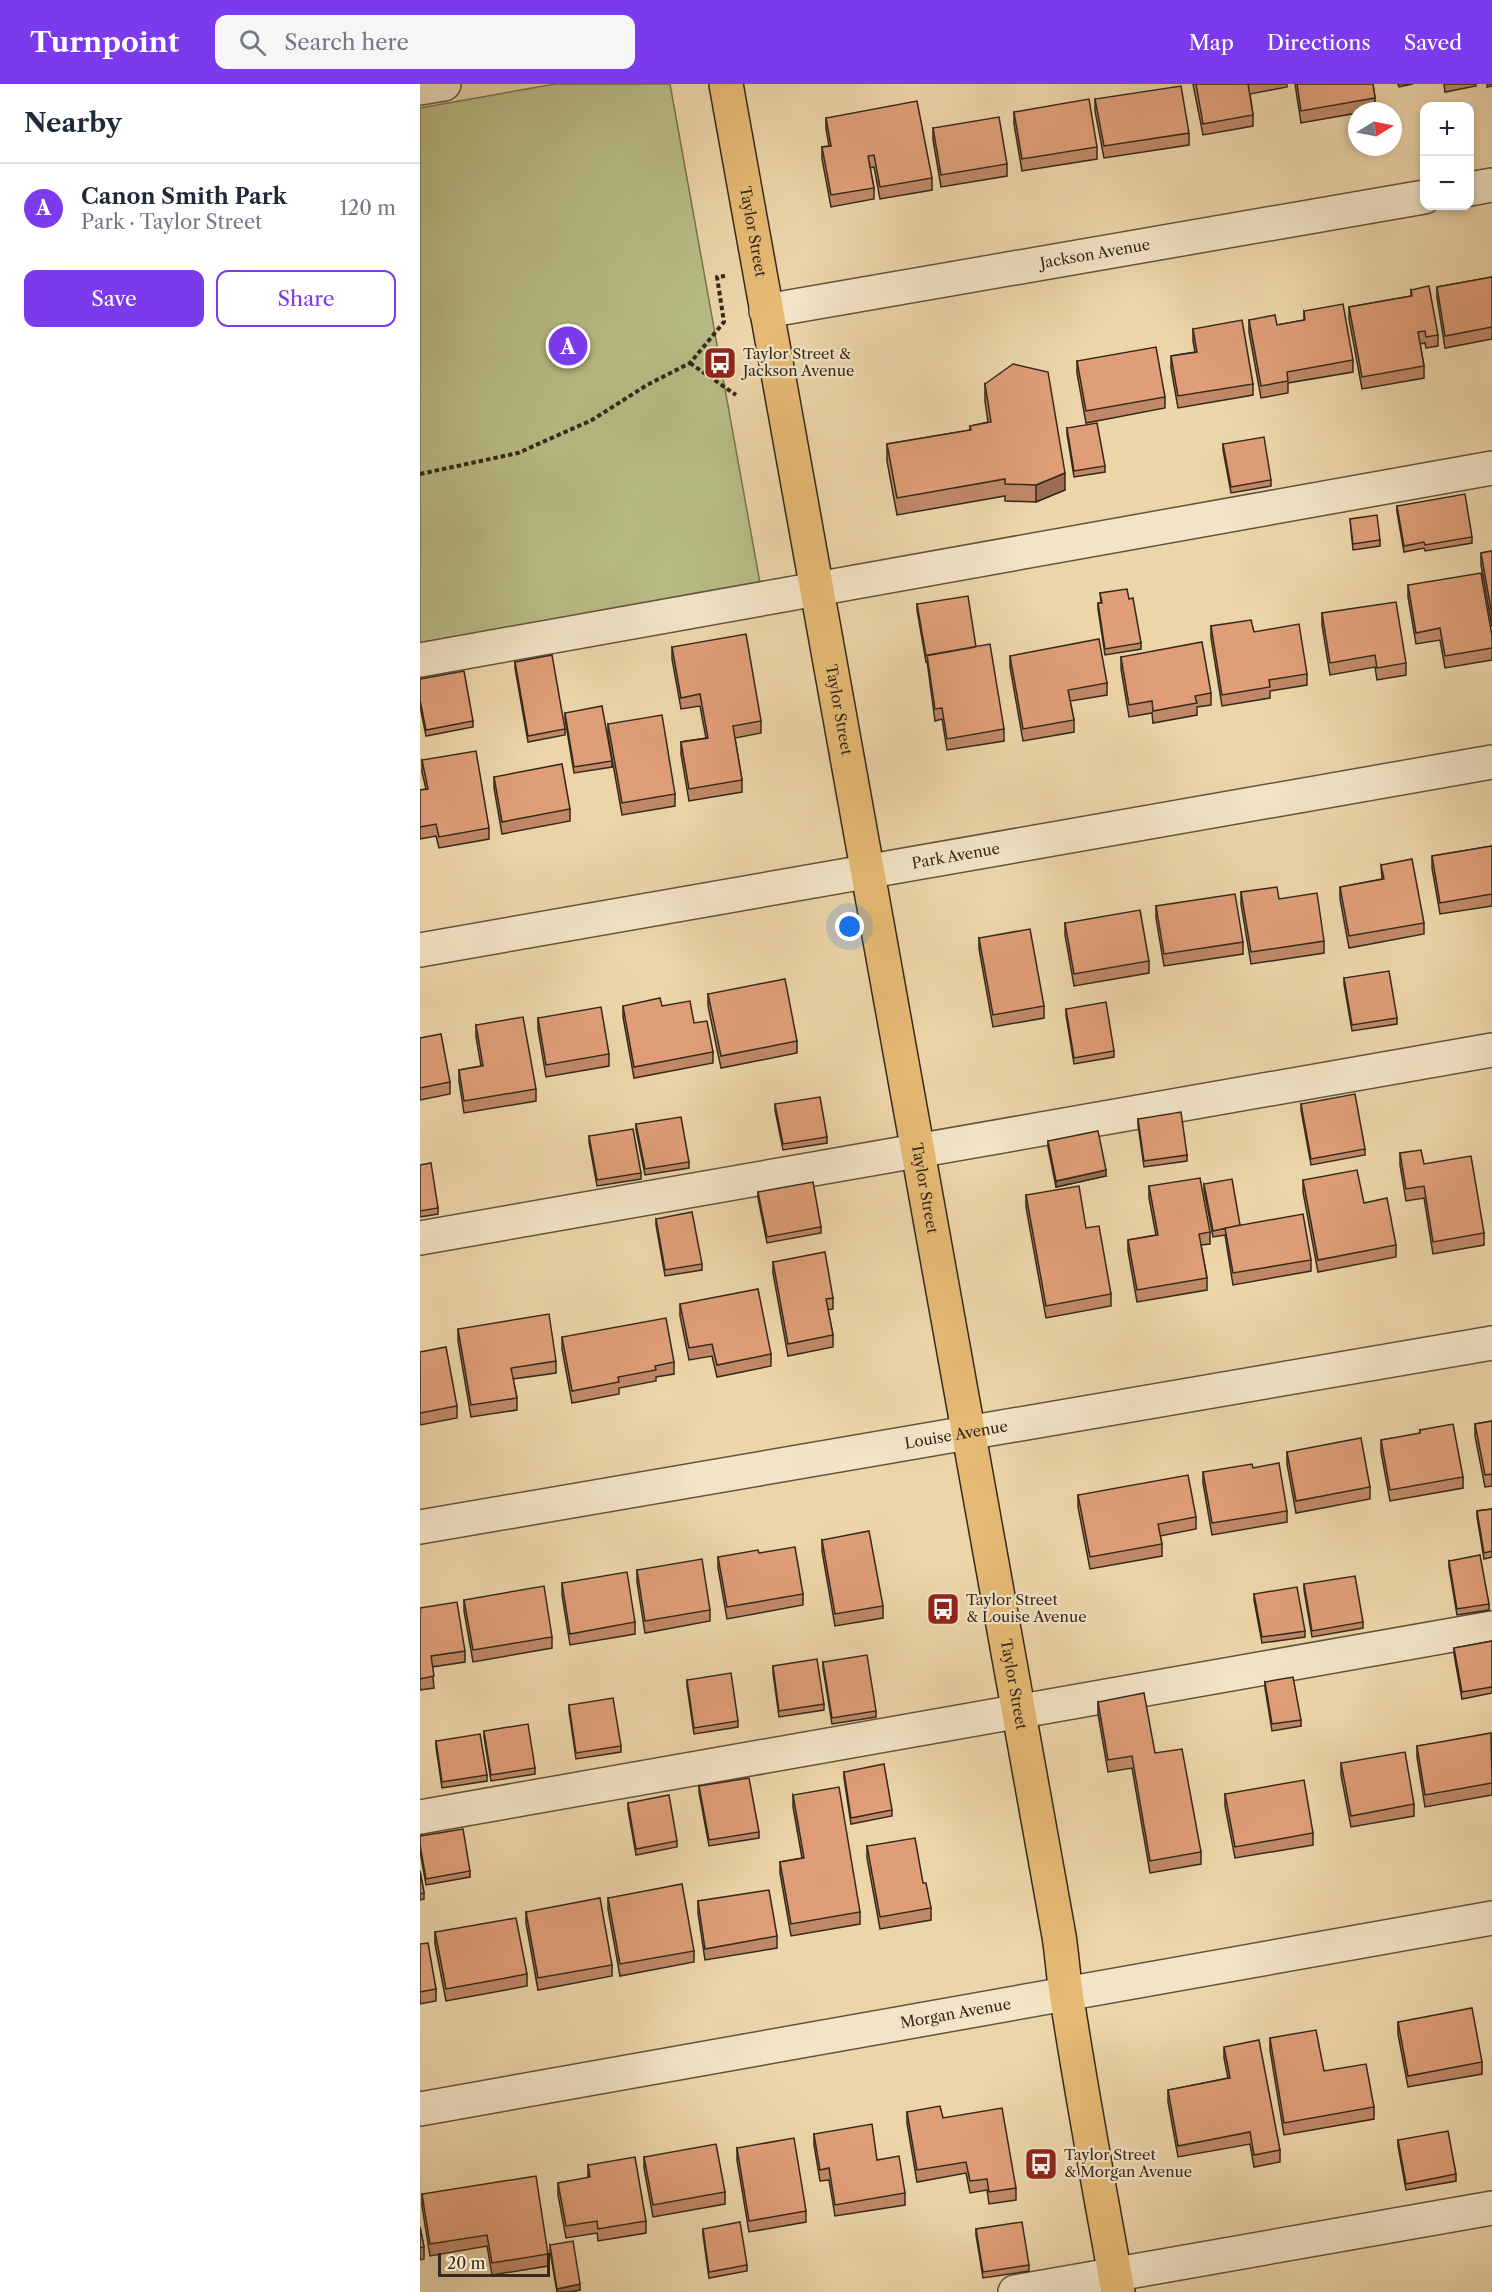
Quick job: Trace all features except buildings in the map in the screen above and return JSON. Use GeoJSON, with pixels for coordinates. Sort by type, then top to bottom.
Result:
{"type":"FeatureCollection","features":[{"type":"Feature","properties":{"kind":"main road","name":"Taylor Street"},"geometry":{"type":"LineString","coordinates":[[726,84],[758,269],[819,589],[1016,1711],[1060,1944],[1066,1993],[1117,2283]]}},
{"type":"Feature","properties":{"kind":"street"},"geometry":{"type":"LineString","coordinates":[[420,88],[444,84]]}},
{"type":"Feature","properties":{"kind":"street"},"geometry":{"type":"LineString","coordinates":[[1474,188],[1492,185]]}},
{"type":"Feature","properties":{"kind":"street","name":"Jackson Avenue"},"geometry":{"type":"LineString","coordinates":[[766,311],[1420,198]]}},
{"type":"Feature","properties":{"kind":"street"},"geometry":{"type":"LineString","coordinates":[[420,660],[1492,468]]}},
{"type":"Feature","properties":{"kind":"street","name":"Park Avenue"},"geometry":{"type":"LineString","coordinates":[[420,950],[1492,762]]}},
{"type":"Feature","properties":{"kind":"street"},"geometry":{"type":"LineString","coordinates":[[420,1238],[1492,1050]]}},
{"type":"Feature","properties":{"kind":"street","name":"Louise Avenue"},"geometry":{"type":"LineString","coordinates":[[420,1527],[1492,1342]]}},
{"type":"Feature","properties":{"kind":"street"},"geometry":{"type":"LineString","coordinates":[[420,1817],[1492,1628]]}},
{"type":"Feature","properties":{"kind":"street","name":"Morgan Avenue"},"geometry":{"type":"LineString","coordinates":[[420,2109],[1492,1918]]}},
{"type":"Feature","properties":{"kind":"street"},"geometry":{"type":"LineString","coordinates":[[1015,2292],[1117,2283],[1492,2208]]}},
{"type":"Feature","properties":{"kind":"path"},"geometry":{"type":"LineString","coordinates":[[420,474],[518,453],[592,420],[647,385],[690,363],[724,322],[717,277],[758,269]]}},
{"type":"Feature","properties":{"kind":"path"},"geometry":{"type":"LineString","coordinates":[[690,363],[736,395]]}},
{"type":"Feature","properties":{"kind":"green space"},"geometry":{"type":"Polygon","coordinates":[[[555,84],[670,84],[760,583],[420,643],[420,108],[555,84]]]}},
{"type":"Feature","properties":{"kind":"place","name":"Canon Smith Park"},"geometry":{"type":"Point","coordinates":[568,346]}},
{"type":"Feature","properties":{"kind":"place","name":"Taylor Street & Jackson Avenue"},"geometry":{"type":"Point","coordinates":[720,363]}},
{"type":"Feature","properties":{"kind":"place","name":"Taylor Street & Louise Avenue"},"geometry":{"type":"Point","coordinates":[943,1609]}},
{"type":"Feature","properties":{"kind":"place","name":"Taylor Street & Morgan Avenue"},"geometry":{"type":"Point","coordinates":[1041,2164]}}]}
